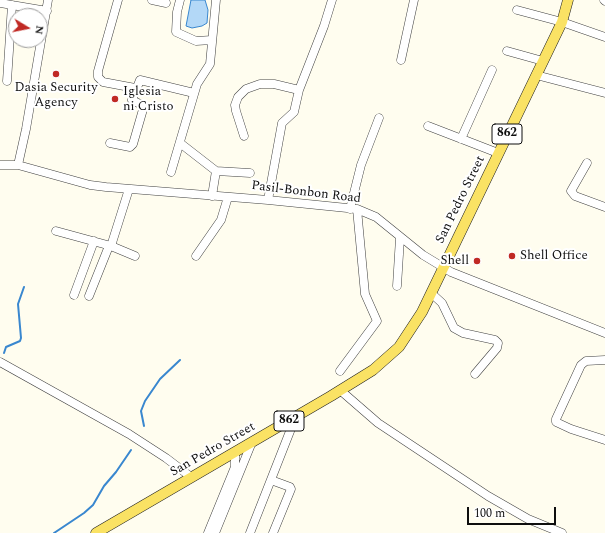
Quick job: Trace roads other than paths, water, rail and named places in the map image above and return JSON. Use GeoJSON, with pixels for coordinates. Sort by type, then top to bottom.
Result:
{"type":"FeatureCollection","features":[{"type":"Feature","properties":{"kind":"main road","name":"San Pedro Street"},"geometry":{"type":"LineString","coordinates":[[96,533],[340,390],[373,370],[392,355],[414,327],[431,293],[442,267],[562,22],[568,0]]}},
{"type":"Feature","properties":{"kind":"street"},"geometry":{"type":"LineString","coordinates":[[118,0],[98,71],[98,77],[103,82],[135,88]]}},
{"type":"Feature","properties":{"kind":"street"},"geometry":{"type":"LineString","coordinates":[[152,0],[166,3]]}},
{"type":"Feature","properties":{"kind":"street"},"geometry":{"type":"LineString","coordinates":[[180,0],[177,12],[176,32],[196,41],[212,40]]}},
{"type":"Feature","properties":{"kind":"street"},"geometry":{"type":"LineString","coordinates":[[171,172],[199,78],[210,64],[216,0]]}},
{"type":"Feature","properties":{"kind":"street"},"geometry":{"type":"LineString","coordinates":[[268,200],[282,123],[294,112],[299,90],[324,26],[332,0]]}},
{"type":"Feature","properties":{"kind":"street"},"geometry":{"type":"LineString","coordinates":[[401,60],[414,0]]}},
{"type":"Feature","properties":{"kind":"street"},"geometry":{"type":"LineString","coordinates":[[0,3],[30,8]]}},
{"type":"Feature","properties":{"kind":"street"},"geometry":{"type":"LineString","coordinates":[[7,81],[12,5]]}},
{"type":"Feature","properties":{"kind":"street"},"geometry":{"type":"LineString","coordinates":[[517,10],[562,22],[605,37]]}},
{"type":"Feature","properties":{"kind":"street"},"geometry":{"type":"LineString","coordinates":[[18,164],[26,129],[40,48]]}},
{"type":"Feature","properties":{"kind":"street"},"geometry":{"type":"LineString","coordinates":[[507,51],[543,61]]}},
{"type":"Feature","properties":{"kind":"street"},"geometry":{"type":"LineString","coordinates":[[461,139],[492,70]]}},
{"type":"Feature","properties":{"kind":"street"},"geometry":{"type":"LineString","coordinates":[[536,75],[605,93]]}},
{"type":"Feature","properties":{"kind":"street"},"geometry":{"type":"LineString","coordinates":[[110,143],[130,147],[133,144],[144,106],[132,100],[135,88],[142,79],[194,93]]}},
{"type":"Feature","properties":{"kind":"street"},"geometry":{"type":"LineString","coordinates":[[244,136],[235,105],[236,99],[242,92],[256,85],[264,84],[274,84],[299,90]]}},
{"type":"Feature","properties":{"kind":"street"},"geometry":{"type":"LineString","coordinates":[[340,370],[377,322],[365,294],[354,209],[361,165],[379,118]]}},
{"type":"Feature","properties":{"kind":"street"},"geometry":{"type":"LineString","coordinates":[[428,126],[498,153]]}},
{"type":"Feature","properties":{"kind":"street"},"geometry":{"type":"LineString","coordinates":[[180,143],[216,171],[250,173]]}},
{"type":"Feature","properties":{"kind":"street"},"geometry":{"type":"LineString","coordinates":[[586,163],[571,191],[575,196],[605,207]]}},
{"type":"Feature","properties":{"kind":"street","name":"Pasil-Bonbon Road"},"geometry":{"type":"LineString","coordinates":[[0,165],[18,164],[90,185],[354,209],[376,217],[400,238],[442,267],[480,285],[605,333]]}},
{"type":"Feature","properties":{"kind":"street"},"geometry":{"type":"LineString","coordinates":[[212,196],[216,171]]}},
{"type":"Feature","properties":{"kind":"street"},"geometry":{"type":"LineString","coordinates":[[89,296],[110,246],[129,189]]}},
{"type":"Feature","properties":{"kind":"street"},"geometry":{"type":"LineString","coordinates":[[196,256],[221,220],[228,197]]}},
{"type":"Feature","properties":{"kind":"street"},"geometry":{"type":"LineString","coordinates":[[56,231],[110,246],[135,256]]}},
{"type":"Feature","properties":{"kind":"street"},"geometry":{"type":"LineString","coordinates":[[397,286],[400,238]]}},
{"type":"Feature","properties":{"kind":"street"},"geometry":{"type":"LineString","coordinates":[[74,295],[94,241]]}},
{"type":"Feature","properties":{"kind":"street"},"geometry":{"type":"LineString","coordinates":[[431,293],[442,303],[454,328],[463,333],[498,342],[497,348],[475,374]]}},
{"type":"Feature","properties":{"kind":"street"},"geometry":{"type":"LineString","coordinates":[[605,360],[586,361],[581,365],[556,419],[556,422],[571,429],[605,440]]}},
{"type":"Feature","properties":{"kind":"street"},"geometry":{"type":"LineString","coordinates":[[0,362],[129,434],[166,458],[191,477]]}},
{"type":"Feature","properties":{"kind":"street"},"geometry":{"type":"LineString","coordinates":[[340,390],[378,423],[488,496],[528,519],[562,533]]}},
{"type":"Feature","properties":{"kind":"street"},"geometry":{"type":"LineString","coordinates":[[250,533],[296,416]]}},
{"type":"Feature","properties":{"kind":"street"},"geometry":{"type":"LineString","coordinates":[[215,533],[252,442]]}},
{"type":"Feature","properties":{"kind":"street"},"geometry":{"type":"LineString","coordinates":[[208,533],[235,467],[235,452]]}},
{"type":"Feature","properties":{"kind":"street"},"geometry":{"type":"LineString","coordinates":[[271,480],[290,487],[291,489],[273,533]]}},
{"type":"Feature","properties":{"kind":"water"},"geometry":{"type":"Polygon","coordinates":[[[191,0],[205,0],[208,10],[207,23],[202,26],[192,28],[186,26],[191,0]]]}},
{"type":"Feature","properties":{"kind":"waterway"},"geometry":{"type":"LineString","coordinates":[[4,353],[6,347],[20,341],[21,338],[18,304],[24,287]]}},
{"type":"Feature","properties":{"kind":"waterway"},"geometry":{"type":"LineString","coordinates":[[144,426],[141,411],[145,401],[160,379],[180,360]]}},
{"type":"Feature","properties":{"kind":"waterway"},"geometry":{"type":"LineString","coordinates":[[54,533],[84,513],[93,505],[104,486],[116,472],[131,450]]}},
{"type":"Feature","properties":{"kind":"place","name":"Dasia Security Agency"},"geometry":{"type":"Point","coordinates":[56,74]}},
{"type":"Feature","properties":{"kind":"place","name":"Iglesia ni Cristo"},"geometry":{"type":"Point","coordinates":[115,99]}},
{"type":"Feature","properties":{"kind":"place","name":"Shell Office"},"geometry":{"type":"Point","coordinates":[512,256]}},
{"type":"Feature","properties":{"kind":"place","name":"Shell"},"geometry":{"type":"Point","coordinates":[477,261]}}]}
